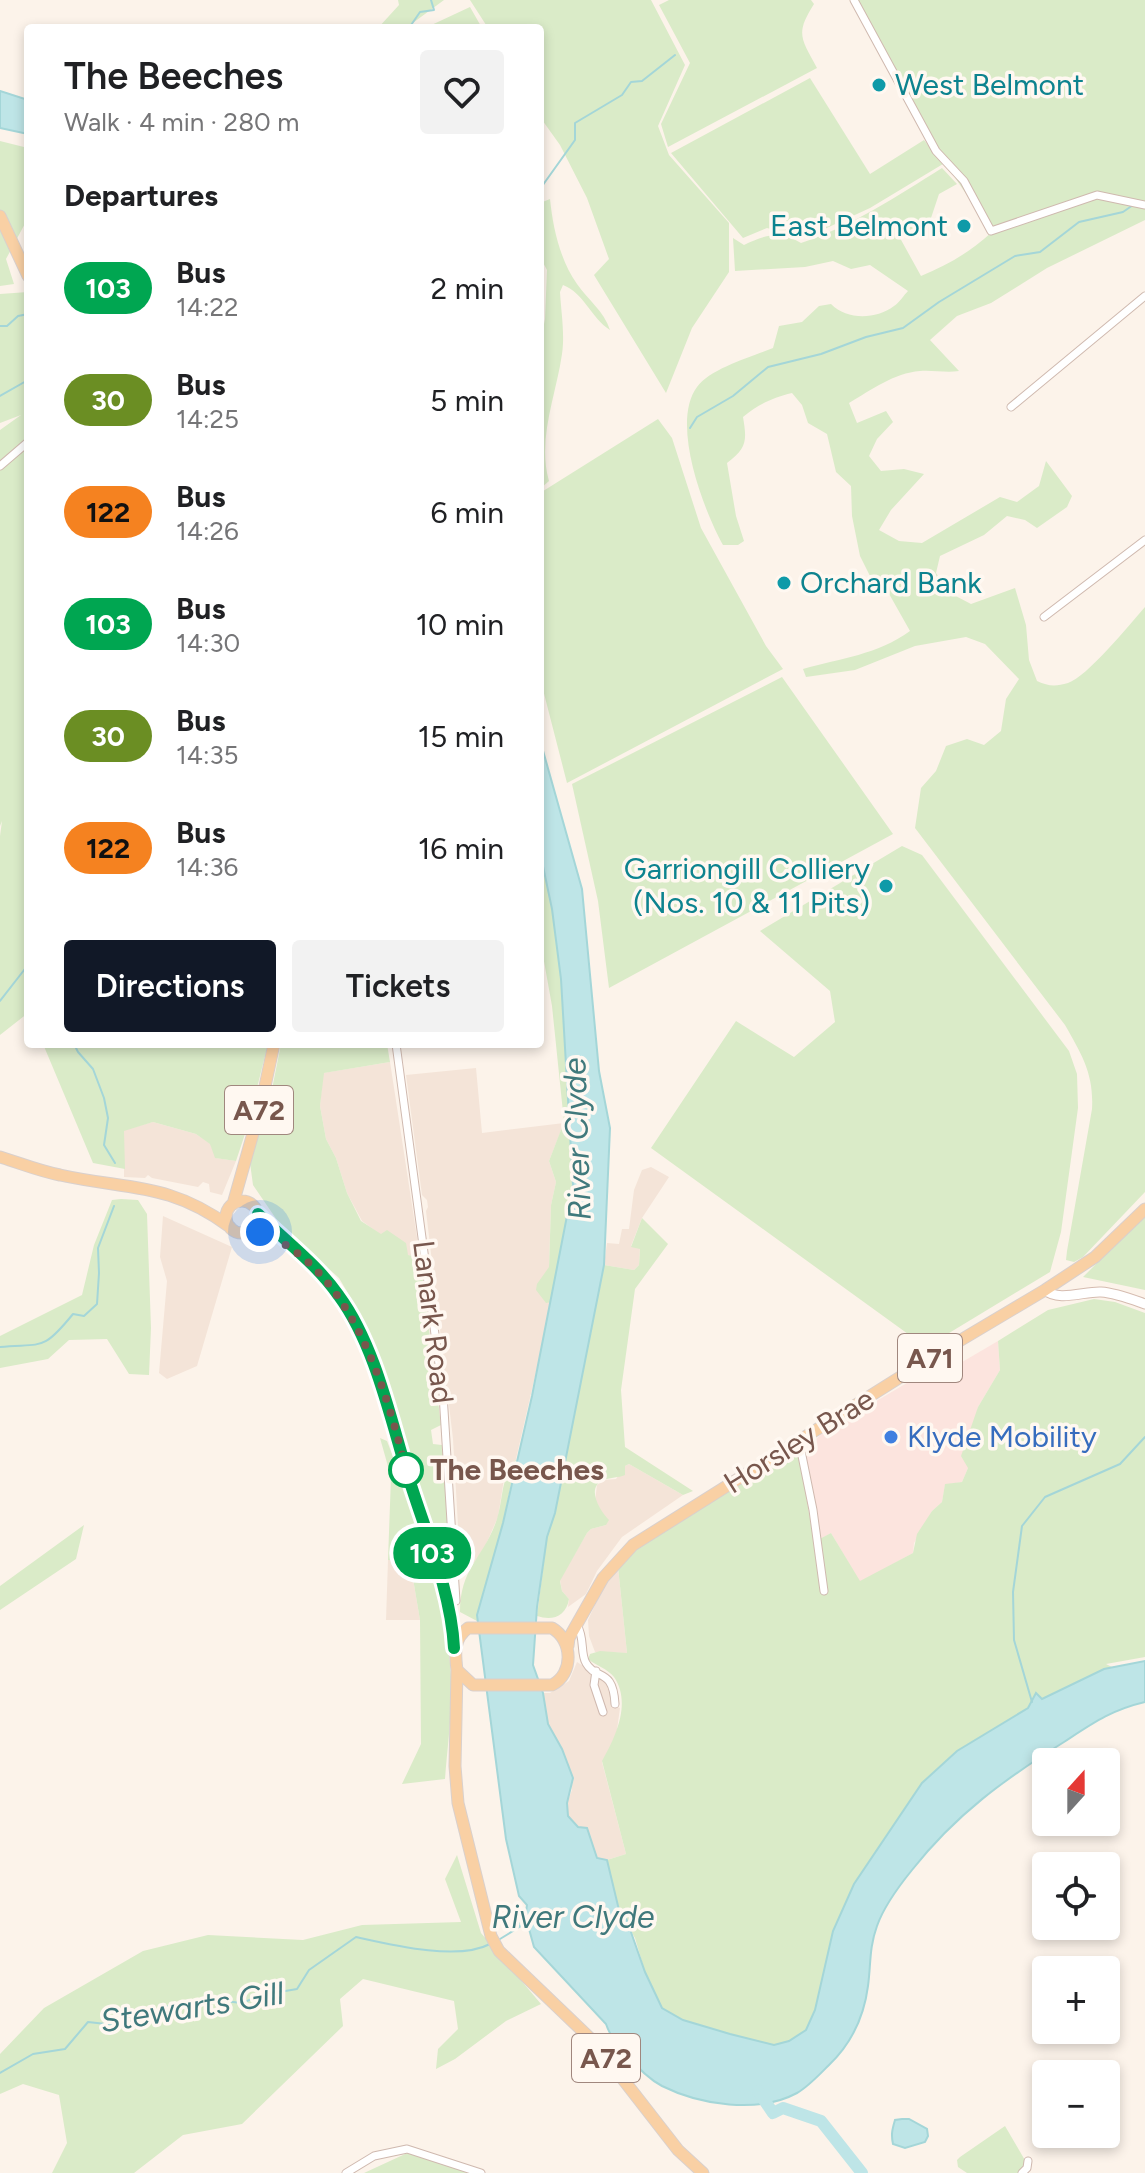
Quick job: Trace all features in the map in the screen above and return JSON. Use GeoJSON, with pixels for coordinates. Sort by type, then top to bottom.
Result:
{"type":"FeatureCollection","features":[{"type":"Feature","properties":{"kind":"main road"},"geometry":{"type":"LineString","coordinates":[[0,216],[24,267]]}},
{"type":"Feature","properties":{"kind":"main road","name":"A72"},"geometry":{"type":"LineString","coordinates":[[232,1205],[273,1048]]}},
{"type":"Feature","properties":{"kind":"main road"},"geometry":{"type":"LineString","coordinates":[[0,1157],[40,1171],[166,1193],[203,1207],[238,1232],[251,1230],[268,1234],[296,1251],[314,1265],[341,1297],[362,1340],[401,1448],[452,1619],[457,1670],[473,1685],[456,1706]]}},
{"type":"Feature","properties":{"kind":"main road","name":"A72"},"geometry":{"type":"LineString","coordinates":[[242,1176],[255,1209]]}},
{"type":"Feature","properties":{"kind":"main road"},"geometry":{"type":"LineString","coordinates":[[203,1207],[243,1201],[255,1209],[296,1251]]}},
{"type":"Feature","properties":{"kind":"main road"},"geometry":{"type":"LineString","coordinates":[[230,1227],[226,1216],[232,1205]]}},
{"type":"Feature","properties":{"kind":"main road"},"geometry":{"type":"LineString","coordinates":[[251,1230],[257,1223],[255,1209]]}},
{"type":"Feature","properties":{"kind":"main road","name":"Horsley Brae"},"geometry":{"type":"LineString","coordinates":[[568,1646],[569,1638],[603,1578],[633,1545],[1045,1290],[1095,1257],[1145,1209]]}},
{"type":"Feature","properties":{"kind":"main road"},"geometry":{"type":"LineString","coordinates":[[1045,1290],[1050,1295],[1103,1292],[1145,1304]]}},
{"type":"Feature","properties":{"kind":"main road","name":"Horsley Brae"},"geometry":{"type":"LineString","coordinates":[[551,1628],[564,1626],[586,1608]]}},
{"type":"Feature","properties":{"kind":"main road"},"geometry":{"type":"LineString","coordinates":[[452,1619],[473,1627],[551,1628],[562,1635],[568,1646]]}},
{"type":"Feature","properties":{"kind":"main road"},"geometry":{"type":"LineString","coordinates":[[454,1648],[458,1638],[473,1627]]}},
{"type":"Feature","properties":{"kind":"main road","name":"A71"},"geometry":{"type":"LineString","coordinates":[[473,1685],[548,1685],[559,1681],[568,1664],[568,1646]]}},
{"type":"Feature","properties":{"kind":"main road","name":"A72"},"geometry":{"type":"LineString","coordinates":[[457,1670],[455,1766],[458,1803],[491,1936],[499,1951],[594,2042],[678,2150],[703,2173]]}},
{"type":"Feature","properties":{"kind":"street"},"geometry":{"type":"LineString","coordinates":[[854,0],[936,151],[964,181],[991,231],[1097,195],[1145,205]]}},
{"type":"Feature","properties":{"kind":"street"},"geometry":{"type":"LineString","coordinates":[[1011,407],[1145,296]]}},
{"type":"Feature","properties":{"kind":"street"},"geometry":{"type":"LineString","coordinates":[[0,466],[24,445]]}},
{"type":"Feature","properties":{"kind":"street"},"geometry":{"type":"LineString","coordinates":[[1044,617],[1145,540]]}},
{"type":"Feature","properties":{"kind":"street","name":"Lanark Road"},"geometry":{"type":"LineString","coordinates":[[397,1048],[443,1394],[456,1601]]}},
{"type":"Feature","properties":{"kind":"street"},"geometry":{"type":"LineString","coordinates":[[799,1441],[813,1510],[824,1591]]}},
{"type":"Feature","properties":{"kind":"street"},"geometry":{"type":"LineString","coordinates":[[577,1625],[583,1634],[585,1662],[606,1676],[612,1685],[615,1704]]}},
{"type":"Feature","properties":{"kind":"street"},"geometry":{"type":"LineString","coordinates":[[596,1671],[594,1685],[603,1712]]}},
{"type":"Feature","properties":{"kind":"street"},"geometry":{"type":"LineString","coordinates":[[346,2173],[374,2156],[407,2149],[481,2173]]}},
{"type":"Feature","properties":{"kind":"street"},"geometry":{"type":"LineString","coordinates":[[1022,2173],[1028,2161]]}},
{"type":"Feature","properties":{"kind":"shaded area"},"geometry":{"type":"Polygon","coordinates":[[[390,1062],[420,1257],[408,1255],[362,1221],[347,1193],[336,1158],[326,1139],[320,1106],[323,1073],[390,1062]]]}},
{"type":"Feature","properties":{"kind":"shaded area"},"geometry":{"type":"Polygon","coordinates":[[[476,1068],[482,1133],[564,1123],[549,1161],[556,1182],[551,1205],[549,1264],[555,1289],[516,1459],[505,1473],[498,1517],[483,1551],[472,1565],[460,1560],[453,1439],[426,1211],[428,1207],[422,1195],[406,1075],[476,1068]]]}},
{"type":"Feature","properties":{"kind":"shaded area"},"geometry":{"type":"Polygon","coordinates":[[[153,1122],[196,1134],[211,1144],[216,1158],[236,1161],[222,1195],[210,1192],[209,1184],[203,1182],[198,1187],[148,1175],[145,1178],[124,1177],[124,1130],[153,1122]]]}},
{"type":"Feature","properties":{"kind":"shaded area"},"geometry":{"type":"Polygon","coordinates":[[[651,1167],[669,1177],[642,1218],[631,1246],[640,1248],[639,1265],[634,1270],[604,1265],[607,1243],[619,1244],[622,1229],[629,1229],[634,1190],[642,1170],[651,1167]]]}},
{"type":"Feature","properties":{"kind":"shaded area"},"geometry":{"type":"Polygon","coordinates":[[[163,1216],[232,1247],[197,1366],[167,1379],[159,1373],[167,1281],[160,1257],[163,1216]]]}},
{"type":"Feature","properties":{"kind":"shaded area"},"geometry":{"type":"Polygon","coordinates":[[[998,1341],[1000,1370],[978,1407],[968,1468],[962,1482],[945,1485],[942,1502],[932,1511],[914,1543],[913,1553],[860,1582],[831,1533],[814,1543],[799,1455],[808,1453],[810,1444],[824,1432],[934,1367],[940,1375],[998,1341]]]}},
{"type":"Feature","properties":{"kind":"shaded area"},"geometry":{"type":"Polygon","coordinates":[[[629,1464],[683,1495],[622,1537],[597,1571],[586,1594],[568,1607],[569,1599],[562,1591],[560,1580],[587,1533],[606,1525],[595,1501],[597,1485],[603,1480],[616,1479],[629,1464]]]}},
{"type":"Feature","properties":{"kind":"shaded area"},"geometry":{"type":"Polygon","coordinates":[[[388,1560],[410,1561],[420,1620],[386,1620],[388,1560]]]}},
{"type":"Feature","properties":{"kind":"shaded area"},"geometry":{"type":"Polygon","coordinates":[[[618,1567],[627,1653],[595,1652],[589,1636],[588,1620],[607,1579],[618,1567]]]}},
{"type":"Feature","properties":{"kind":"shaded area"},"geometry":{"type":"Polygon","coordinates":[[[577,1662],[602,1678],[610,1690],[612,1705],[620,1708],[616,1737],[602,1762],[626,1854],[607,1860],[597,1858],[587,1828],[578,1827],[568,1816],[567,1803],[572,1790],[568,1763],[548,1724],[543,1693],[550,1693],[569,1681],[577,1662]]]}},
{"type":"Feature","properties":{"kind":"green space"},"geometry":{"type":"Polygon","coordinates":[[[398,0],[444,0],[411,24],[382,24],[399,5],[398,0]]]}},
{"type":"Feature","properties":{"kind":"green space"},"geometry":{"type":"Polygon","coordinates":[[[470,0],[651,0],[685,65],[658,126],[669,155],[729,223],[729,272],[692,328],[666,393],[594,275],[609,259],[587,198],[560,145],[544,123],[544,24],[485,24],[470,0]]]}},
{"type":"Feature","properties":{"kind":"green space"},"geometry":{"type":"Polygon","coordinates":[[[669,0],[811,0],[814,4],[804,22],[802,36],[817,68],[668,147],[661,124],[690,63],[659,5],[669,0]]]}},
{"type":"Feature","properties":{"kind":"green space"},"geometry":{"type":"Polygon","coordinates":[[[854,0],[1145,0],[1145,220],[1047,268],[991,303],[957,316],[930,340],[959,371],[910,372],[883,383],[849,403],[857,423],[886,411],[893,422],[877,439],[869,456],[881,471],[904,469],[924,474],[891,510],[879,530],[899,541],[922,543],[1000,497],[1017,502],[1039,486],[1046,461],[1072,496],[1067,507],[1037,528],[1025,520],[1007,516],[984,535],[940,556],[936,573],[950,593],[971,604],[1015,588],[1026,625],[1029,660],[1037,681],[1055,685],[1076,679],[1108,650],[1145,607],[1145,1192],[1083,1257],[1074,1262],[1066,1260],[1067,1251],[1092,1109],[1086,1065],[1065,1025],[915,828],[921,788],[936,771],[946,746],[967,739],[984,745],[1001,731],[1006,699],[1019,679],[985,644],[966,637],[915,646],[855,670],[806,677],[803,669],[872,651],[910,631],[888,592],[871,578],[860,556],[852,516],[851,486],[836,472],[827,434],[808,423],[802,405],[792,393],[766,402],[743,417],[744,443],[727,463],[736,516],[744,541],[738,545],[723,545],[715,530],[699,490],[688,444],[690,403],[697,387],[712,374],[773,348],[779,326],[802,322],[819,306],[831,304],[853,315],[878,314],[896,305],[908,291],[870,265],[851,269],[833,261],[805,267],[735,271],[733,238],[744,245],[779,235],[801,243],[856,219],[942,168],[957,184],[939,194],[930,221],[907,231],[900,238],[921,276],[958,257],[992,232],[930,141],[854,0]]]}},
{"type":"Feature","properties":{"kind":"green space"},"geometry":{"type":"Polygon","coordinates":[[[470,7],[480,24],[434,24],[470,7]]]}},
{"type":"Feature","properties":{"kind":"green space"},"geometry":{"type":"Polygon","coordinates":[[[810,78],[870,174],[924,140],[943,164],[870,208],[805,238],[767,228],[743,238],[671,153],[810,78]]]}},
{"type":"Feature","properties":{"kind":"green space"},"geometry":{"type":"Polygon","coordinates":[[[0,141],[24,147],[24,225],[6,259],[14,284],[0,286],[0,141]]]}},
{"type":"Feature","properties":{"kind":"green space"},"geometry":{"type":"Polygon","coordinates":[[[550,199],[555,232],[566,265],[610,330],[577,294],[563,285],[560,292],[562,354],[546,433],[549,481],[544,485],[547,270],[544,264],[544,201],[550,199]]]}},
{"type":"Feature","properties":{"kind":"green space"},"geometry":{"type":"Polygon","coordinates":[[[24,292],[24,1016],[0,1035],[0,430],[21,415],[0,423],[0,294],[24,292]]]}},
{"type":"Feature","properties":{"kind":"green space"},"geometry":{"type":"Polygon","coordinates":[[[658,419],[672,438],[701,528],[766,646],[783,669],[567,783],[544,694],[544,490],[658,419]]]}},
{"type":"Feature","properties":{"kind":"green space"},"geometry":{"type":"Polygon","coordinates":[[[782,677],[893,834],[609,988],[598,901],[572,784],[782,677]]]}},
{"type":"Feature","properties":{"kind":"green space"},"geometry":{"type":"Polygon","coordinates":[[[902,846],[922,855],[1069,1051],[1077,1074],[1078,1108],[1061,1232],[1050,1272],[926,1347],[651,1148],[736,1021],[794,1057],[835,1022],[830,991],[760,931],[902,846]]]}},
{"type":"Feature","properties":{"kind":"green space"},"geometry":{"type":"Polygon","coordinates":[[[544,871],[561,979],[573,1185],[552,1302],[546,1303],[536,1290],[549,1267],[551,1205],[556,1182],[549,1161],[564,1122],[552,1006],[544,961],[544,871]]]}},
{"type":"Feature","properties":{"kind":"green space"},"geometry":{"type":"Polygon","coordinates":[[[45,1048],[267,1048],[236,1161],[215,1158],[210,1144],[196,1134],[153,1122],[124,1131],[125,1169],[93,1163],[45,1048]]]}},
{"type":"Feature","properties":{"kind":"green space"},"geometry":{"type":"Polygon","coordinates":[[[280,1048],[388,1048],[390,1062],[324,1073],[320,1106],[326,1139],[361,1221],[381,1234],[387,1230],[406,1243],[408,1255],[420,1257],[441,1425],[431,1430],[433,1444],[442,1445],[453,1584],[450,1593],[390,1389],[359,1312],[339,1278],[281,1226],[253,1185],[250,1163],[271,1094],[280,1048]]]}},
{"type":"Feature","properties":{"kind":"green space"},"geometry":{"type":"Polygon","coordinates":[[[112,1200],[138,1200],[147,1214],[151,1328],[149,1375],[129,1374],[107,1339],[69,1340],[48,1359],[0,1368],[0,1336],[82,1295],[94,1245],[112,1200]]]}},
{"type":"Feature","properties":{"kind":"green space"},"geometry":{"type":"Polygon","coordinates":[[[1145,1215],[1145,1290],[1083,1277],[1145,1215]]]}},
{"type":"Feature","properties":{"kind":"green space"},"geometry":{"type":"Polygon","coordinates":[[[642,1218],[668,1244],[635,1289],[621,1390],[625,1447],[693,1491],[683,1495],[629,1464],[625,1466],[625,1475],[598,1483],[596,1499],[609,1520],[606,1525],[587,1533],[560,1581],[562,1591],[569,1599],[562,1614],[553,1618],[537,1616],[547,1537],[555,1513],[604,1265],[634,1270],[639,1265],[640,1249],[631,1247],[642,1218]]]}},
{"type":"Feature","properties":{"kind":"green space"},"geometry":{"type":"Polygon","coordinates":[[[1094,1299],[1115,1302],[1145,1313],[1145,1657],[1106,1664],[1112,1667],[1041,1699],[1037,1693],[1028,1708],[957,1751],[922,1783],[854,1884],[833,1931],[815,2010],[806,2030],[789,2041],[774,2045],[683,2020],[662,2008],[645,1972],[635,1938],[619,1910],[607,1860],[626,1854],[602,1761],[620,1720],[622,1698],[614,1677],[588,1659],[590,1654],[600,1651],[627,1653],[618,1567],[648,1539],[784,1454],[792,1452],[799,1455],[814,1542],[831,1533],[860,1581],[913,1553],[917,1534],[942,1502],[945,1484],[962,1482],[968,1468],[961,1456],[978,1407],[1000,1370],[998,1341],[1048,1310],[1094,1299]]]}},
{"type":"Feature","properties":{"kind":"green space"},"geometry":{"type":"Polygon","coordinates":[[[380,1438],[387,1441],[416,1519],[445,1628],[451,1686],[445,1779],[402,1784],[421,1744],[420,1620],[410,1561],[388,1560],[391,1477],[380,1438]]]}},
{"type":"Feature","properties":{"kind":"green space"},"geometry":{"type":"Polygon","coordinates":[[[516,1459],[477,1621],[460,1612],[464,1584],[492,1532],[505,1481],[516,1459]]]}},
{"type":"Feature","properties":{"kind":"green space"},"geometry":{"type":"Polygon","coordinates":[[[84,1525],[76,1559],[0,1610],[0,1586],[84,1525]]]}},
{"type":"Feature","properties":{"kind":"green space"},"geometry":{"type":"Polygon","coordinates":[[[457,1855],[481,1933],[541,2004],[506,2021],[455,2059],[436,2069],[438,2049],[458,2029],[454,2001],[363,1979],[340,1999],[343,2026],[242,2124],[183,2135],[134,2173],[52,2173],[67,2143],[59,2095],[23,2084],[0,2094],[0,2054],[44,2008],[143,1951],[208,1935],[303,1940],[362,1925],[461,1922],[445,1879],[457,1855]]]}},
{"type":"Feature","properties":{"kind":"green space"},"geometry":{"type":"Polygon","coordinates":[[[1005,2126],[1026,2162],[1019,2173],[967,2173],[958,2167],[960,2157],[1005,2126]]]}},
{"type":"Feature","properties":{"kind":"green space"},"geometry":{"type":"Polygon","coordinates":[[[416,2149],[479,2173],[364,2173],[416,2149]]]}},
{"type":"Feature","properties":{"kind":"water"},"geometry":{"type":"Polygon","coordinates":[[[0,91],[24,99],[24,133],[0,128],[0,91]]]}},
{"type":"Feature","properties":{"kind":"water","name":"River Clyde"},"geometry":{"type":"Polygon","coordinates":[[[544,754],[582,889],[599,1071],[610,1128],[604,1265],[555,1513],[547,1537],[533,1665],[543,1693],[548,1724],[573,1778],[567,1803],[568,1816],[578,1827],[587,1828],[597,1858],[607,1860],[619,1910],[625,1915],[645,1972],[662,2008],[683,2020],[774,2045],[789,2041],[806,2030],[815,2010],[833,1931],[854,1884],[922,1783],[957,1751],[1028,1708],[1036,1693],[1042,1699],[1104,1669],[1145,1661],[1145,1702],[1103,1718],[1055,1748],[1032,1748],[1032,1763],[982,1799],[929,1850],[897,1889],[880,1919],[873,1942],[868,1986],[856,2029],[837,2057],[818,2076],[797,2093],[782,2100],[747,2105],[711,2102],[677,2093],[651,2079],[620,2047],[606,2024],[534,1947],[529,1929],[517,1925],[525,1919],[527,1905],[519,1896],[506,1839],[477,1615],[503,1523],[532,1396],[573,1185],[561,979],[544,871],[544,754]]]}},
{"type":"Feature","properties":{"kind":"water"},"geometry":{"type":"Polygon","coordinates":[[[909,2119],[927,2129],[925,2142],[905,2148],[893,2144],[895,2120],[909,2119]]]}},
{"type":"Feature","properties":{"kind":"waterway"},"geometry":{"type":"LineString","coordinates":[[412,24],[420,12],[434,10],[431,0]]}},
{"type":"Feature","properties":{"kind":"waterway"},"geometry":{"type":"LineString","coordinates":[[544,183],[575,140],[575,123],[622,95],[631,82],[642,81],[675,55]]}},
{"type":"Feature","properties":{"kind":"waterway"},"geometry":{"type":"LineString","coordinates":[[690,428],[697,417],[733,396],[768,367],[903,328],[939,302],[1015,256],[1040,252],[1079,222],[1123,212],[1133,205]]}},
{"type":"Feature","properties":{"kind":"waterway"},"geometry":{"type":"LineString","coordinates":[[0,326],[7,326],[24,315]]}},
{"type":"Feature","properties":{"kind":"waterway"},"geometry":{"type":"LineString","coordinates":[[0,396],[24,382]]}},
{"type":"Feature","properties":{"kind":"waterway"},"geometry":{"type":"LineString","coordinates":[[0,1001],[24,970]]}},
{"type":"Feature","properties":{"kind":"waterway"},"geometry":{"type":"LineString","coordinates":[[76,1048],[93,1069],[104,1098],[108,1118],[104,1145],[115,1163]]}},
{"type":"Feature","properties":{"kind":"waterway"},"geometry":{"type":"LineString","coordinates":[[0,1347],[34,1345],[48,1340],[73,1314],[84,1316],[97,1304],[98,1248],[114,1206]]}},
{"type":"Feature","properties":{"kind":"waterway"},"geometry":{"type":"LineString","coordinates":[[1032,1702],[1014,1640],[1013,1592],[1022,1526],[1045,1497],[1120,1464],[1145,1437]]}},
{"type":"Feature","properties":{"kind":"waterway","name":"Stewarts Gill"},"geometry":{"type":"LineString","coordinates":[[500,1939],[521,1926]]}},
{"type":"Feature","properties":{"kind":"waterway","name":"Stewarts Gill"},"geometry":{"type":"LineString","coordinates":[[0,2073],[33,2054],[65,2049],[88,2022],[115,2025],[144,2019],[163,2007],[215,2000],[242,2003],[262,1995],[297,1989],[309,1970],[356,1937],[443,1951],[477,1949],[490,1944]]}},
{"type":"Feature","properties":{"kind":"waterway"},"geometry":{"type":"LineString","coordinates":[[758,2091],[773,2113],[783,2108],[821,2121],[862,2173]]}},
{"type":"Feature","properties":{"kind":"bus line","name":"103"},"geometry":{"type":"LineString","coordinates":[[258,1214],[314,1265],[351,1314],[376,1373],[401,1448],[452,1619],[454,1648]]}},
{"type":"Feature","properties":{"kind":"place","name":"West Belmont"},"geometry":{"type":"Point","coordinates":[879,85]}},
{"type":"Feature","properties":{"kind":"place","name":"East Belmont"},"geometry":{"type":"Point","coordinates":[964,226]}},
{"type":"Feature","properties":{"kind":"place","name":"Orchard Bank"},"geometry":{"type":"Point","coordinates":[784,583]}},
{"type":"Feature","properties":{"kind":"place","name":"Garriongill Colliery (Nos. 10 & 11 Pits)"},"geometry":{"type":"Point","coordinates":[886,886]}},
{"type":"Feature","properties":{"kind":"place","name":"Klyde Mobility"},"geometry":{"type":"Point","coordinates":[891,1437]}},
{"type":"Feature","properties":{"kind":"place","name":"The Beeches"},"geometry":{"type":"Point","coordinates":[406,1470]}},
{"type":"Feature","properties":{"kind":"route"},"geometry":{"type":"LineString","coordinates":[[260,1232],[296,1251],[314,1265],[341,1297],[376,1373],[406,1470]]}}]}
